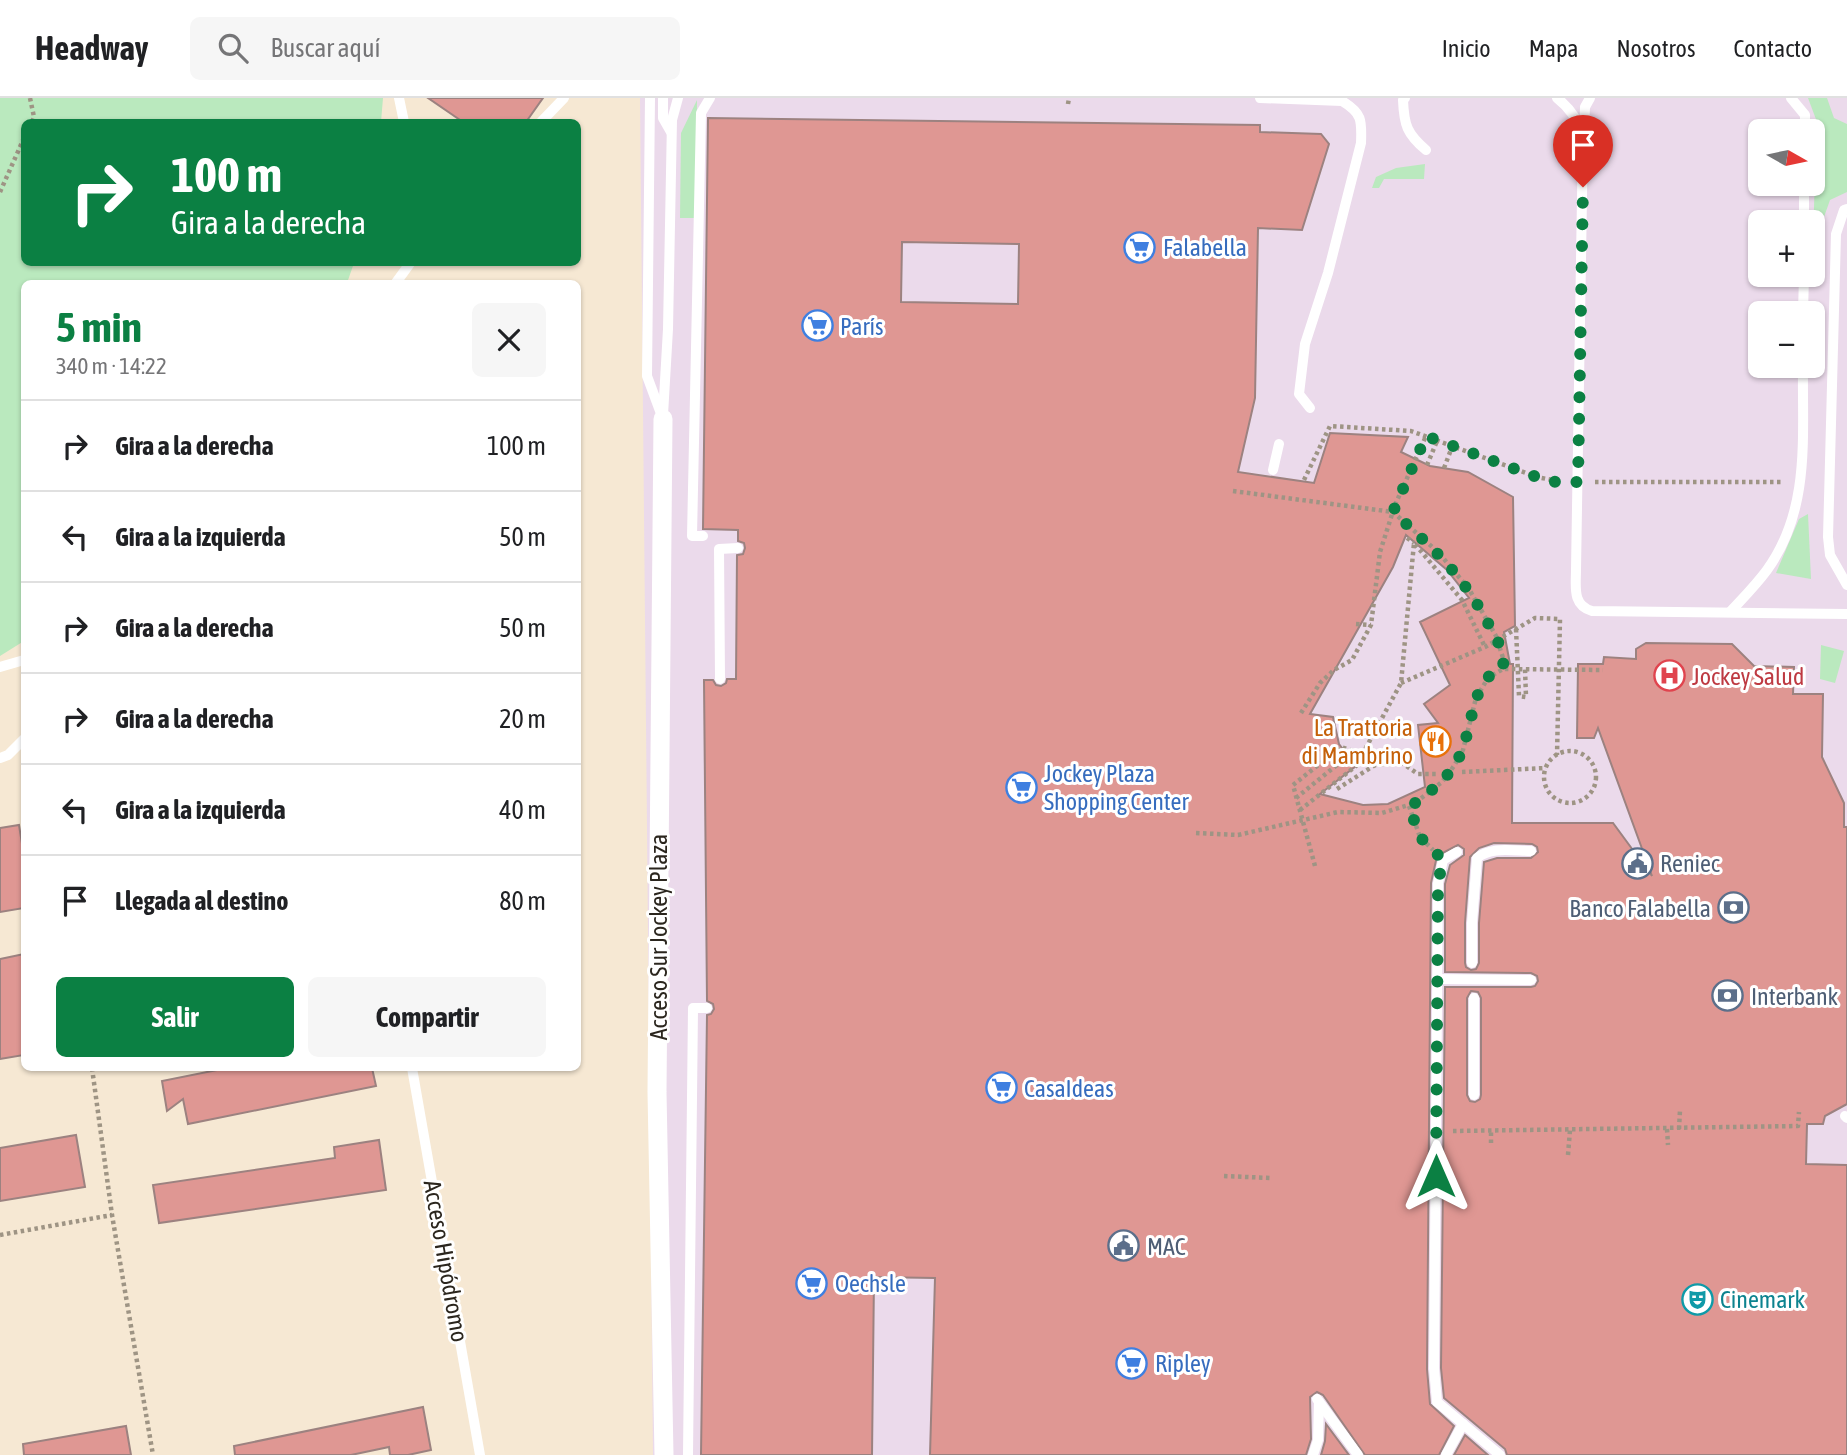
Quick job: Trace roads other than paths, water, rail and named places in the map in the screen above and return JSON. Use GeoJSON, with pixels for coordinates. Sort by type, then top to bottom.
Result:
{"type":"FeatureCollection","features":[{"type":"Feature","properties":{"kind":"street","name":"Acceso Sur Jockey Plaza"},"geometry":{"type":"LineString","coordinates":[[663,419],[657,1092],[664,1455]]}},
{"type":"Feature","properties":{"kind":"lane"},"geometry":{"type":"LineString","coordinates":[[399,98],[403,119]]}},
{"type":"Feature","properties":{"kind":"lane"},"geometry":{"type":"LineString","coordinates":[[544,119],[564,98]]}},
{"type":"Feature","properties":{"kind":"lane"},"geometry":{"type":"LineString","coordinates":[[650,98],[647,376],[663,419]]}},
{"type":"Feature","properties":{"kind":"lane"},"geometry":{"type":"LineString","coordinates":[[663,98],[663,118],[671,132]]}},
{"type":"Feature","properties":{"kind":"lane"},"geometry":{"type":"LineString","coordinates":[[663,419],[668,329],[671,132],[678,98]]}},
{"type":"Feature","properties":{"kind":"lane"},"geometry":{"type":"LineString","coordinates":[[703,536],[692,536],[701,113],[710,98]]}},
{"type":"Feature","properties":{"kind":"lane"},"geometry":{"type":"LineString","coordinates":[[1260,98],[1342,101],[1353,108],[1362,123],[1361,143],[1328,273],[1305,344],[1299,394],[1310,408]]}},
{"type":"Feature","properties":{"kind":"lane"},"geometry":{"type":"LineString","coordinates":[[1405,98],[1404,123],[1413,139],[1426,150]]}},
{"type":"Feature","properties":{"kind":"lane"},"geometry":{"type":"LineString","coordinates":[[1557,98],[1578,121],[1583,135]]}},
{"type":"Feature","properties":{"kind":"lane"},"geometry":{"type":"LineString","coordinates":[[1590,98],[1585,107],[1583,135],[1576,595],[1584,608],[1592,611],[1847,614]]}},
{"type":"Feature","properties":{"kind":"lane"},"geometry":{"type":"LineString","coordinates":[[1791,98],[1805,115],[1805,119]]}},
{"type":"Feature","properties":{"kind":"lane"},"geometry":{"type":"LineString","coordinates":[[1847,209],[1844,210],[1836,234],[1828,537],[1830,555],[1847,585]]}},
{"type":"Feature","properties":{"kind":"lane"},"geometry":{"type":"LineString","coordinates":[[1731,611],[1768,569],[1793,520],[1802,482],[1803,378]]}},
{"type":"Feature","properties":{"kind":"lane"},"geometry":{"type":"LineString","coordinates":[[1273,470],[1279,444]]}},
{"type":"Feature","properties":{"kind":"lane"},"geometry":{"type":"LineString","coordinates":[[720,679],[719,549],[738,548]]}},
{"type":"Feature","properties":{"kind":"lane"},"geometry":{"type":"LineString","coordinates":[[0,667],[21,661]]}},
{"type":"Feature","properties":{"kind":"lane"},"geometry":{"type":"LineString","coordinates":[[0,758],[8,755],[21,742]]}},
{"type":"Feature","properties":{"kind":"lane"},"geometry":{"type":"LineString","coordinates":[[1472,962],[1470,923],[1477,858],[1493,850],[1531,851]]}},
{"type":"Feature","properties":{"kind":"lane"},"geometry":{"type":"LineString","coordinates":[[1457,852],[1443,860],[1438,883],[1434,1368],[1437,1402],[1500,1455]]}},
{"type":"Feature","properties":{"kind":"lane"},"geometry":{"type":"LineString","coordinates":[[1437,979],[1531,980]]}},
{"type":"Feature","properties":{"kind":"lane"},"geometry":{"type":"LineString","coordinates":[[1474,998],[1474,1095]]}},
{"type":"Feature","properties":{"kind":"lane"},"geometry":{"type":"LineString","coordinates":[[688,1455],[693,1008],[707,1008]]}},
{"type":"Feature","properties":{"kind":"lane","name":"Acceso Hipódromo"},"geometry":{"type":"LineString","coordinates":[[413,1071],[480,1455]]}},
{"type":"Feature","properties":{"kind":"lane"},"geometry":{"type":"LineString","coordinates":[[1313,1455],[1318,1440],[1318,1400],[1358,1455]]}},
{"type":"Feature","properties":{"kind":"lane"},"geometry":{"type":"LineString","coordinates":[[1446,1455],[1462,1424]]}},
{"type":"Feature","properties":{"kind":"place","name":"Falabella"},"geometry":{"type":"Point","coordinates":[1140,247]}},
{"type":"Feature","properties":{"kind":"place","name":"París"},"geometry":{"type":"Point","coordinates":[817,326]}},
{"type":"Feature","properties":{"kind":"place","name":"Jockey Salud"},"geometry":{"type":"Point","coordinates":[1669,676]}},
{"type":"Feature","properties":{"kind":"place","name":"La Trattoria di Mambrino"},"geometry":{"type":"Point","coordinates":[1436,741]}},
{"type":"Feature","properties":{"kind":"place","name":"Jockey Plaza Shopping Center"},"geometry":{"type":"Point","coordinates":[1021,787]}},
{"type":"Feature","properties":{"kind":"place","name":"Reniec"},"geometry":{"type":"Point","coordinates":[1637,863]}},
{"type":"Feature","properties":{"kind":"place","name":"Banco Falabella"},"geometry":{"type":"Point","coordinates":[1734,908]}},
{"type":"Feature","properties":{"kind":"place","name":"Interbank"},"geometry":{"type":"Point","coordinates":[1728,996]}},
{"type":"Feature","properties":{"kind":"place","name":"CasaIdeas"},"geometry":{"type":"Point","coordinates":[1001,1088]}},
{"type":"Feature","properties":{"kind":"place","name":"MAC"},"geometry":{"type":"Point","coordinates":[1124,1246]}},
{"type":"Feature","properties":{"kind":"place","name":"Oechsle"},"geometry":{"type":"Point","coordinates":[812,1283]}},
{"type":"Feature","properties":{"kind":"place","name":"Cinemark"},"geometry":{"type":"Point","coordinates":[1697,1299]}},
{"type":"Feature","properties":{"kind":"place","name":"Ripley"},"geometry":{"type":"Point","coordinates":[1132,1363]}}]}
